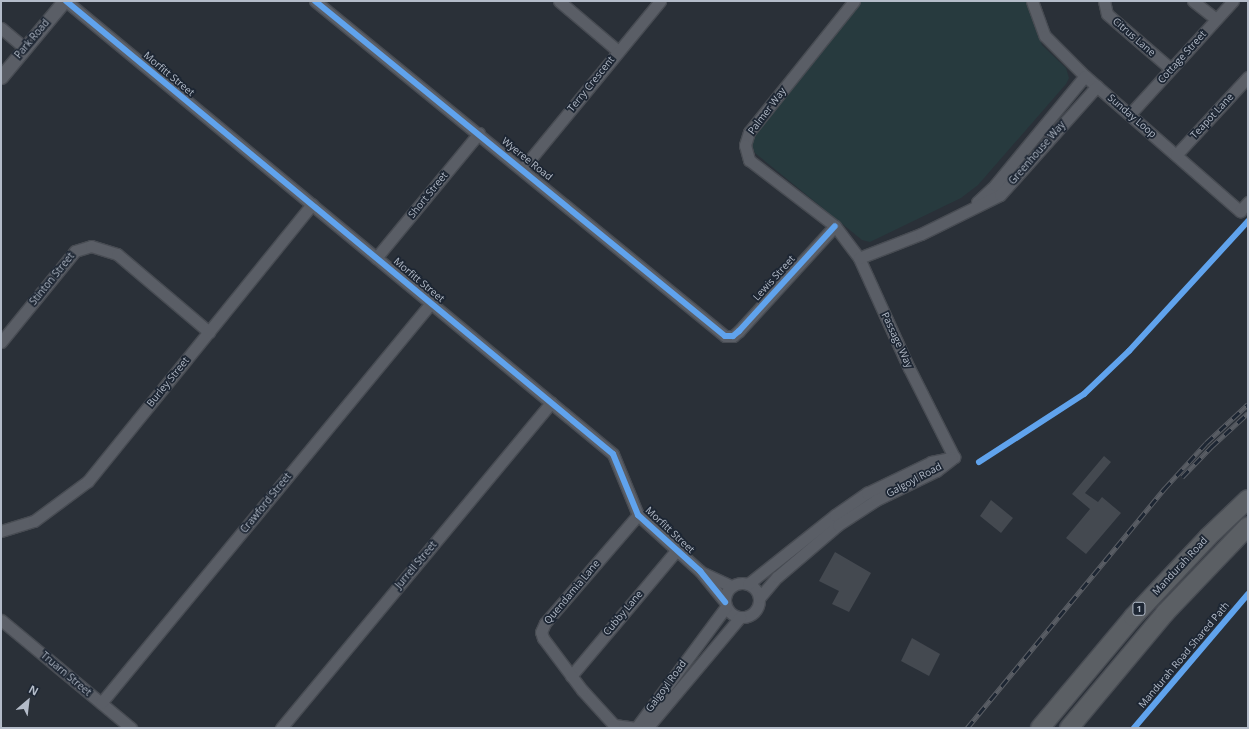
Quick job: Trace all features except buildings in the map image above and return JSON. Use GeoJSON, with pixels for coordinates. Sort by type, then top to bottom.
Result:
{"type":"FeatureCollection","features":[{"type":"Feature","properties":{"kind":"highway","name":"Mandurah Road"},"geometry":{"type":"LineString","coordinates":[[1040,728],[1133,617],[1208,537],[1248,499]]}},
{"type":"Feature","properties":{"kind":"highway","name":"Mandurah Road"},"geometry":{"type":"LineString","coordinates":[[1069,728],[1165,613],[1248,526]]}},
{"type":"Feature","properties":{"kind":"street","name":"Park Road"},"geometry":{"type":"LineString","coordinates":[[1,77],[65,1]]}},
{"type":"Feature","properties":{"kind":"street","name":"Morfitt Street"},"geometry":{"type":"LineString","coordinates":[[65,1],[613,454],[638,515],[676,551],[700,571],[725,605]]}},
{"type":"Feature","properties":{"kind":"street","name":"Wyeree Road"},"geometry":{"type":"LineString","coordinates":[[315,1],[523,168],[725,336]]}},
{"type":"Feature","properties":{"kind":"street"},"geometry":{"type":"LineString","coordinates":[[559,1],[618,51]]}},
{"type":"Feature","properties":{"kind":"street","name":"Terry Crescent"},"geometry":{"type":"LineString","coordinates":[[523,168],[660,1]]}},
{"type":"Feature","properties":{"kind":"street","name":"Palmer Way"},"geometry":{"type":"LineString","coordinates":[[835,226],[749,160],[745,145],[749,132],[854,1]]}},
{"type":"Feature","properties":{"kind":"street","name":"Sunday Loop"},"geometry":{"type":"LineString","coordinates":[[1032,1],[1046,36],[1085,76],[1240,211],[1248,202]]}},
{"type":"Feature","properties":{"kind":"street","name":"Citrus Lane"},"geometry":{"type":"LineString","coordinates":[[1104,1],[1107,14],[1171,69]]}},
{"type":"Feature","properties":{"kind":"street"},"geometry":{"type":"LineString","coordinates":[[1193,1],[1216,19]]}},
{"type":"Feature","properties":{"kind":"street","name":"Cottage Street"},"geometry":{"type":"LineString","coordinates":[[1130,114],[1233,1]]}},
{"type":"Feature","properties":{"kind":"street"},"geometry":{"type":"LineString","coordinates":[[1,28],[25,48]]}},
{"type":"Feature","properties":{"kind":"street","name":"Greenhouse Way"},"geometry":{"type":"LineString","coordinates":[[969,209],[995,185],[1085,76]]}},
{"type":"Feature","properties":{"kind":"street","name":"Teapot Lane"},"geometry":{"type":"LineString","coordinates":[[1176,154],[1248,77]]}},
{"type":"Feature","properties":{"kind":"street","name":"Greenhouse Way"},"geometry":{"type":"LineString","coordinates":[[859,258],[921,234],[1000,195],[1098,86]]}},
{"type":"Feature","properties":{"kind":"street","name":"Short Street"},"geometry":{"type":"LineString","coordinates":[[376,258],[479,133]]}},
{"type":"Feature","properties":{"kind":"street","name":"Burley Street"},"geometry":{"type":"LineString","coordinates":[[1,530],[34,521],[88,481],[312,204]]}},
{"type":"Feature","properties":{"kind":"street","name":"Passage Way"},"geometry":{"type":"LineString","coordinates":[[835,226],[859,258],[909,368],[954,457]]}},
{"type":"Feature","properties":{"kind":"street","name":"Lewis Street"},"geometry":{"type":"LineString","coordinates":[[725,336],[733,336],[739,331],[835,226]]}},
{"type":"Feature","properties":{"kind":"street","name":"Stinton Street"},"geometry":{"type":"LineString","coordinates":[[1,342],[75,251],[91,246],[117,254],[209,332]]}},
{"type":"Feature","properties":{"kind":"street","name":"Crawford Street"},"geometry":{"type":"LineString","coordinates":[[101,703],[431,303]]}},
{"type":"Feature","properties":{"kind":"street","name":"Jurrell Street"},"geometry":{"type":"LineString","coordinates":[[281,728],[551,403]]}},
{"type":"Feature","properties":{"kind":"street","name":"Galgoyl Road"},"geometry":{"type":"LineString","coordinates":[[748,584],[824,530],[876,500],[936,471],[954,457]]}},
{"type":"Feature","properties":{"kind":"street","name":"Quendamia Lane"},"geometry":{"type":"LineString","coordinates":[[636,728],[617,727],[571,676],[542,638],[541,632],[545,623],[638,515]]}},
{"type":"Feature","properties":{"kind":"street","name":"Galgoyl Road"},"geometry":{"type":"LineString","coordinates":[[760,597],[777,577],[824,530]]}},
{"type":"Feature","properties":{"kind":"street","name":"Cubby Lane"},"geometry":{"type":"LineString","coordinates":[[571,676],[676,551]]}},
{"type":"Feature","properties":{"kind":"street","name":"Morfitt Street"},"geometry":{"type":"LineString","coordinates":[[700,571],[731,586]]}},
{"type":"Feature","properties":{"kind":"street"},"geometry":{"type":"LineString","coordinates":[[743,583],[748,584],[760,597],[753,613],[740,617],[734,615],[725,605],[726,592],[731,586],[743,583]]}},
{"type":"Feature","properties":{"kind":"street","name":"Galgoyl Road"},"geometry":{"type":"LineString","coordinates":[[636,728],[725,605]]}},
{"type":"Feature","properties":{"kind":"street","name":"Galgoyl Road"},"geometry":{"type":"LineString","coordinates":[[647,728],[740,617]]}},
{"type":"Feature","properties":{"kind":"street","name":"Truarn Street"},"geometry":{"type":"LineString","coordinates":[[1,620],[131,728]]}},
{"type":"Feature","properties":{"kind":"green space"},"geometry":{"type":"Polygon","coordinates":[[[862,1],[1026,1],[1042,45],[1066,68],[1069,78],[1066,84],[978,185],[961,198],[870,242],[862,240],[755,153],[751,145],[755,135],[862,1]]]}},
{"type":"Feature","properties":{"kind":"railway"},"geometry":{"type":"LineString","coordinates":[[967,728],[1164,489],[1206,443],[1248,404]]}},
{"type":"Feature","properties":{"kind":"railway"},"geometry":{"type":"LineString","coordinates":[[1182,477],[1211,447],[1248,413]]}},
{"type":"Feature","properties":{"kind":"cycle path"},"geometry":{"type":"LineString","coordinates":[[66,1],[613,454],[638,515],[700,571],[725,602]]}},
{"type":"Feature","properties":{"kind":"cycle path"},"geometry":{"type":"LineString","coordinates":[[315,1],[725,336],[733,336],[739,331],[835,226]]}},
{"type":"Feature","properties":{"kind":"cycle path"},"geometry":{"type":"LineString","coordinates":[[979,462],[1084,394],[1129,351],[1248,221]]}},
{"type":"Feature","properties":{"kind":"cycle path","name":"Mandurah Road Shared Path"},"geometry":{"type":"LineString","coordinates":[[1134,728],[1248,594]]}}]}
